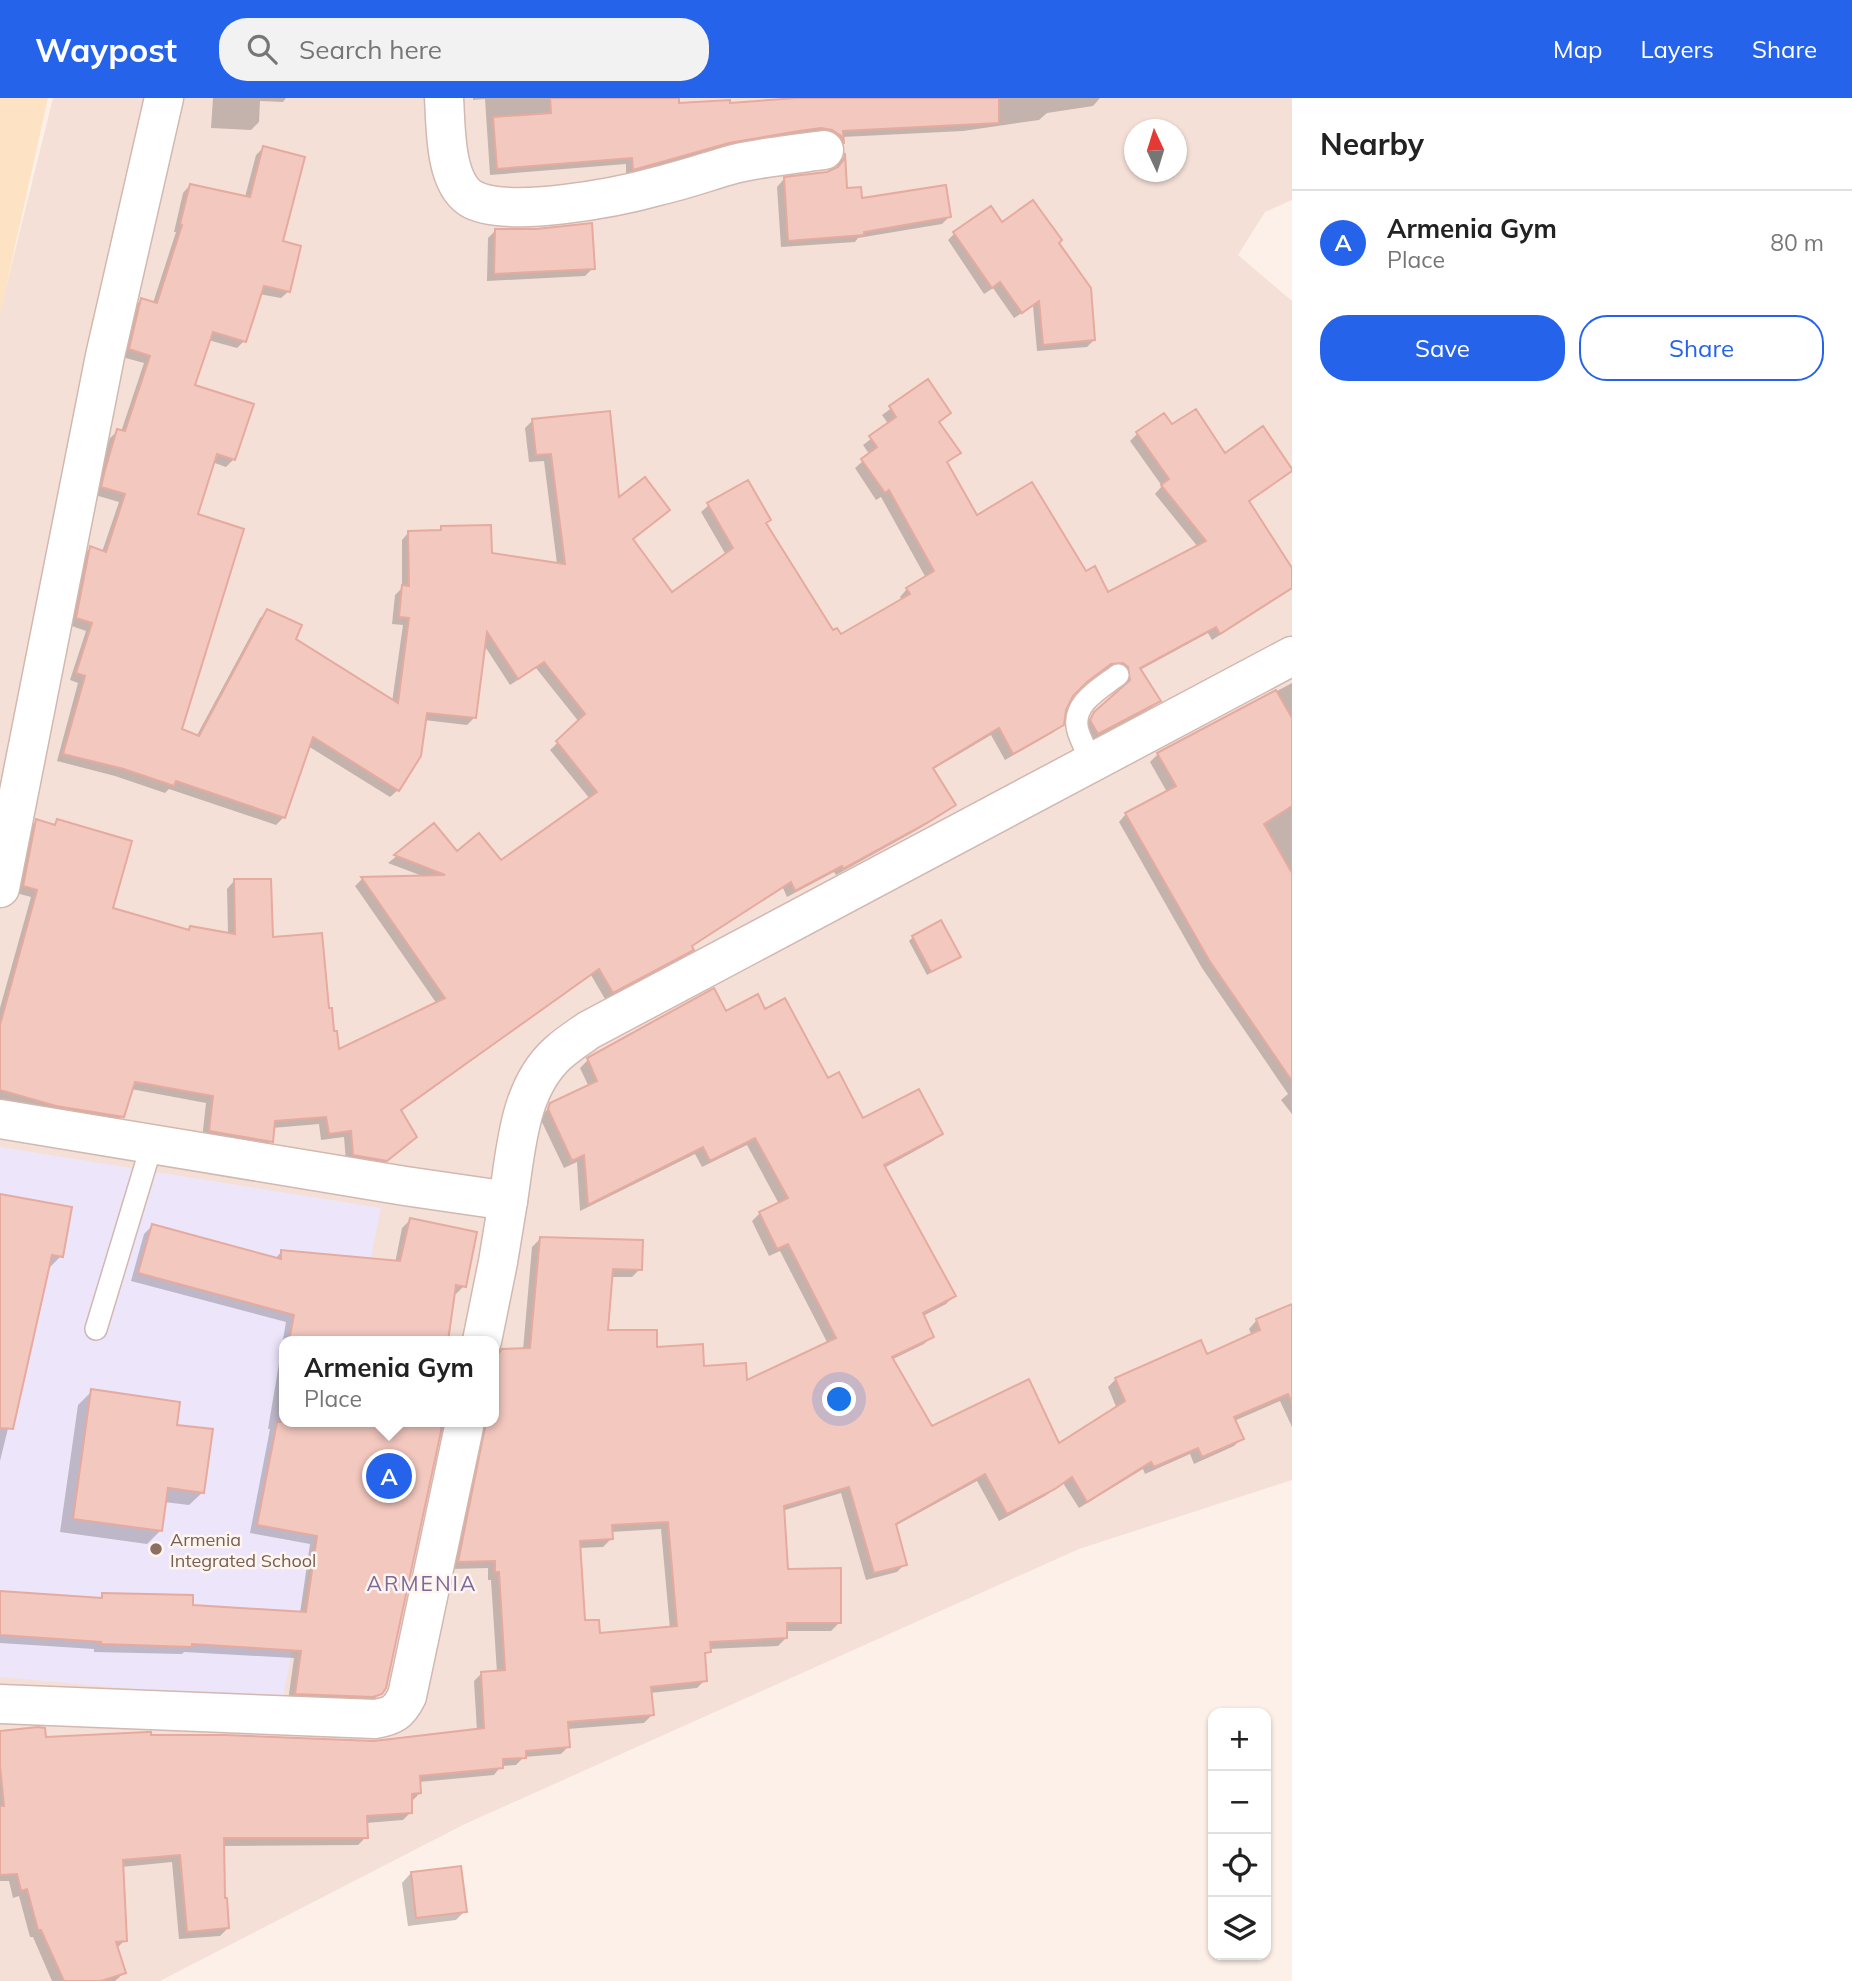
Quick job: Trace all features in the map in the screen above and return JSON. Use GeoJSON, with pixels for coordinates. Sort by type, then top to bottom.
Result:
{"type":"FeatureCollection","features":[{"type":"Feature","properties":{"kind":"street"},"geometry":{"type":"LineString","coordinates":[[0,888],[103,369],[164,98]]}},
{"type":"Feature","properties":{"kind":"street"},"geometry":{"type":"LineString","coordinates":[[443,98],[450,166],[458,186],[470,198],[490,205],[516,208],[577,201],[655,187],[735,164],[824,150]]}},
{"type":"Feature","properties":{"kind":"street"},"geometry":{"type":"LineString","coordinates":[[483,1336],[521,1119],[537,1079],[557,1054],[589,1030],[1292,656]]}},
{"type":"Feature","properties":{"kind":"street"},"geometry":{"type":"LineString","coordinates":[[0,1119],[508,1200]]}},
{"type":"Feature","properties":{"kind":"street"},"geometry":{"type":"LineString","coordinates":[[0,1704],[390,1717],[399,1711],[407,1696],[464,1427]]}},
{"type":"Feature","properties":{"kind":"lane"},"geometry":{"type":"LineString","coordinates":[[1091,762],[1076,728],[1079,711],[1086,698],[1118,675]]}},
{"type":"Feature","properties":{"kind":"lane"},"geometry":{"type":"LineString","coordinates":[[96,1329],[152,1144]]}},
{"type":"Feature","properties":{"kind":"shaded area"},"geometry":{"type":"Polygon","coordinates":[[[53,98],[1292,98],[1292,200],[1265,212],[1238,255],[1292,301],[1292,1480],[1079,1549],[465,1824],[160,1981],[0,1981],[0,311],[53,98]]]}},
{"type":"Feature","properties":{"kind":"shaded area","name":"Armenia Integrated School"},"geometry":{"type":"Polygon","coordinates":[[[0,1147],[381,1208],[355,1336],[279,1336],[279,1427],[337,1427],[282,1702],[0,1677],[0,1147]]]}},
{"type":"Feature","properties":{"kind":"sand"},"geometry":{"type":"Polygon","coordinates":[[[0,98],[48,98],[0,314],[0,98]]]}},
{"type":"Feature","properties":{"kind":"building"},"geometry":{"type":"Polygon","coordinates":[[[550,98],[679,98],[679,103],[730,100],[730,103],[796,98],[999,98],[999,123],[843,131],[844,144],[841,136],[832,130],[821,128],[729,143],[633,170],[632,158],[497,169],[493,117],[551,113],[550,98]]]}},
{"type":"Feature","properties":{"kind":"building"},"geometry":{"type":"Polygon","coordinates":[[[263,146],[305,157],[283,241],[301,246],[290,292],[264,286],[246,342],[213,332],[195,385],[254,404],[235,460],[217,454],[198,514],[244,529],[182,729],[199,736],[267,609],[302,625],[296,639],[398,703],[409,618],[399,617],[402,585],[409,586],[408,531],[441,530],[441,526],[491,525],[492,553],[565,564],[551,454],[536,455],[532,419],[610,411],[619,497],[645,477],[670,510],[633,539],[672,592],[733,548],[707,503],[748,480],[771,520],[766,523],[833,630],[837,628],[841,634],[910,594],[906,588],[934,571],[889,490],[885,493],[861,459],[877,447],[869,436],[896,417],[889,406],[928,379],[951,413],[939,422],[961,453],[947,462],[977,515],[1032,482],[1086,571],[1095,566],[1108,592],[1206,541],[1161,485],[1169,479],[1136,432],[1164,413],[1172,424],[1196,409],[1225,453],[1263,426],[1292,469],[1249,501],[1292,568],[1292,588],[1220,634],[1216,627],[1140,668],[1161,701],[1098,734],[1090,720],[1094,712],[1130,680],[1128,667],[1123,663],[1111,664],[1073,696],[1066,710],[1064,725],[1013,754],[999,728],[933,768],[956,805],[927,823],[843,869],[842,866],[795,891],[791,882],[692,946],[694,950],[613,993],[599,969],[401,1110],[417,1137],[387,1161],[353,1155],[351,1131],[329,1134],[326,1117],[275,1121],[273,1142],[209,1131],[213,1096],[135,1082],[124,1117],[56,1106],[0,1090],[0,1025],[37,890],[23,886],[36,819],[55,825],[57,819],[132,841],[113,908],[189,930],[190,926],[235,934],[234,879],[271,879],[273,937],[322,933],[329,1008],[332,1008],[339,1049],[445,998],[361,877],[445,875],[394,855],[434,823],[457,851],[479,833],[501,860],[597,792],[556,741],[585,714],[544,662],[518,679],[487,632],[476,718],[427,713],[421,756],[399,791],[313,737],[285,818],[176,781],[174,786],[124,769],[63,754],[85,676],[76,673],[92,623],[76,618],[90,546],[106,552],[125,494],[101,487],[117,429],[125,431],[150,356],[129,349],[141,298],[157,303],[182,225],[180,224],[190,184],[250,197],[263,146]]]}},
{"type":"Feature","properties":{"kind":"building"},"geometry":{"type":"Polygon","coordinates":[[[845,153],[847,188],[861,187],[862,198],[946,185],[951,217],[864,232],[864,235],[788,241],[784,177],[827,172],[838,167],[845,153]]]}},
{"type":"Feature","properties":{"kind":"building"},"geometry":{"type":"Polygon","coordinates":[[[1033,200],[1062,240],[1059,243],[1091,288],[1095,340],[1043,345],[1039,301],[1022,313],[1000,282],[992,288],[953,232],[991,206],[1002,222],[1033,200]]]}},
{"type":"Feature","properties":{"kind":"building"},"geometry":{"type":"Polygon","coordinates":[[[592,223],[595,269],[494,274],[495,229],[536,229],[592,223]]]}},
{"type":"Feature","properties":{"kind":"building"},"geometry":{"type":"Polygon","coordinates":[[[1276,690],[1292,718],[1292,806],[1264,824],[1292,873],[1292,1081],[1209,960],[1125,813],[1176,786],[1157,753],[1276,690]]]}},
{"type":"Feature","properties":{"kind":"building"},"geometry":{"type":"Polygon","coordinates":[[[941,920],[961,957],[931,972],[912,936],[941,920]]]}},
{"type":"Feature","properties":{"kind":"building"},"geometry":{"type":"Polygon","coordinates":[[[714,988],[726,1011],[758,994],[765,1009],[785,998],[828,1078],[839,1072],[863,1118],[919,1089],[943,1134],[884,1165],[956,1296],[923,1313],[934,1337],[892,1357],[932,1426],[1029,1379],[1059,1443],[1125,1401],[1115,1378],[1201,1340],[1207,1354],[1260,1330],[1256,1319],[1292,1304],[1292,1403],[1288,1394],[1234,1417],[1244,1439],[1202,1457],[1198,1448],[1154,1467],[1151,1462],[1087,1502],[1072,1477],[1007,1514],[985,1474],[896,1524],[907,1565],[874,1573],[849,1487],[784,1506],[788,1569],[841,1568],[841,1623],[787,1623],[787,1638],[710,1642],[711,1652],[705,1653],[707,1681],[651,1687],[654,1715],[568,1722],[570,1747],[526,1751],[526,1758],[503,1759],[503,1768],[420,1776],[421,1793],[412,1794],[412,1813],[367,1816],[368,1838],[224,1838],[225,1898],[229,1928],[187,1932],[180,1855],[123,1860],[127,1941],[116,1942],[126,1973],[101,1981],[64,1981],[41,1930],[38,1930],[27,1889],[21,1891],[17,1874],[0,1875],[0,1806],[4,1806],[0,1731],[38,1727],[45,1728],[46,1737],[151,1732],[151,1735],[374,1741],[484,1728],[481,1672],[505,1670],[499,1572],[495,1572],[495,1561],[458,1562],[485,1427],[499,1427],[499,1353],[502,1349],[530,1348],[540,1237],[643,1240],[642,1270],[613,1269],[608,1330],[657,1330],[657,1347],[703,1344],[704,1366],[746,1363],[747,1380],[836,1338],[788,1244],[777,1249],[759,1212],[788,1198],[755,1138],[710,1161],[703,1147],[588,1205],[584,1155],[572,1161],[548,1109],[550,1103],[597,1081],[587,1058],[714,988]],[[668,1522],[612,1525],[613,1539],[580,1541],[585,1620],[599,1620],[600,1633],[677,1626],[668,1522]]]}},
{"type":"Feature","properties":{"kind":"building"},"geometry":{"type":"Polygon","coordinates":[[[0,1194],[72,1207],[63,1257],[52,1255],[13,1429],[0,1428],[0,1194]]]}},
{"type":"Feature","properties":{"kind":"building"},"geometry":{"type":"Polygon","coordinates":[[[410,1218],[477,1232],[466,1287],[456,1285],[449,1336],[290,1336],[294,1315],[138,1273],[152,1224],[281,1259],[281,1250],[400,1261],[410,1218]]]}},
{"type":"Feature","properties":{"kind":"building"},"geometry":{"type":"Polygon","coordinates":[[[91,1389],[180,1402],[177,1425],[213,1429],[204,1493],[168,1488],[162,1531],[73,1519],[91,1389]]]}},
{"type":"Feature","properties":{"kind":"building"},"geometry":{"type":"Polygon","coordinates":[[[277,1422],[279,1427],[442,1427],[386,1688],[382,1694],[373,1697],[295,1694],[301,1651],[192,1644],[192,1647],[101,1644],[0,1635],[0,1591],[102,1598],[102,1593],[193,1595],[193,1605],[306,1612],[317,1536],[257,1525],[277,1422]]]}},
{"type":"Feature","properties":{"kind":"building"},"geometry":{"type":"Polygon","coordinates":[[[461,1866],[467,1912],[416,1918],[411,1872],[461,1866]]]}},
{"type":"Feature","properties":{"kind":"place","name":"Armenia Gym"},"geometry":{"type":"Point","coordinates":[389,1476]}},
{"type":"Feature","properties":{"kind":"place","name":"Armenia Integrated School"},"geometry":{"type":"Point","coordinates":[156,1549]}},
{"type":"Feature","properties":{"kind":"district","name":"ARMENIA"},"geometry":{"type":"Point","coordinates":[422,1583]}}]}
